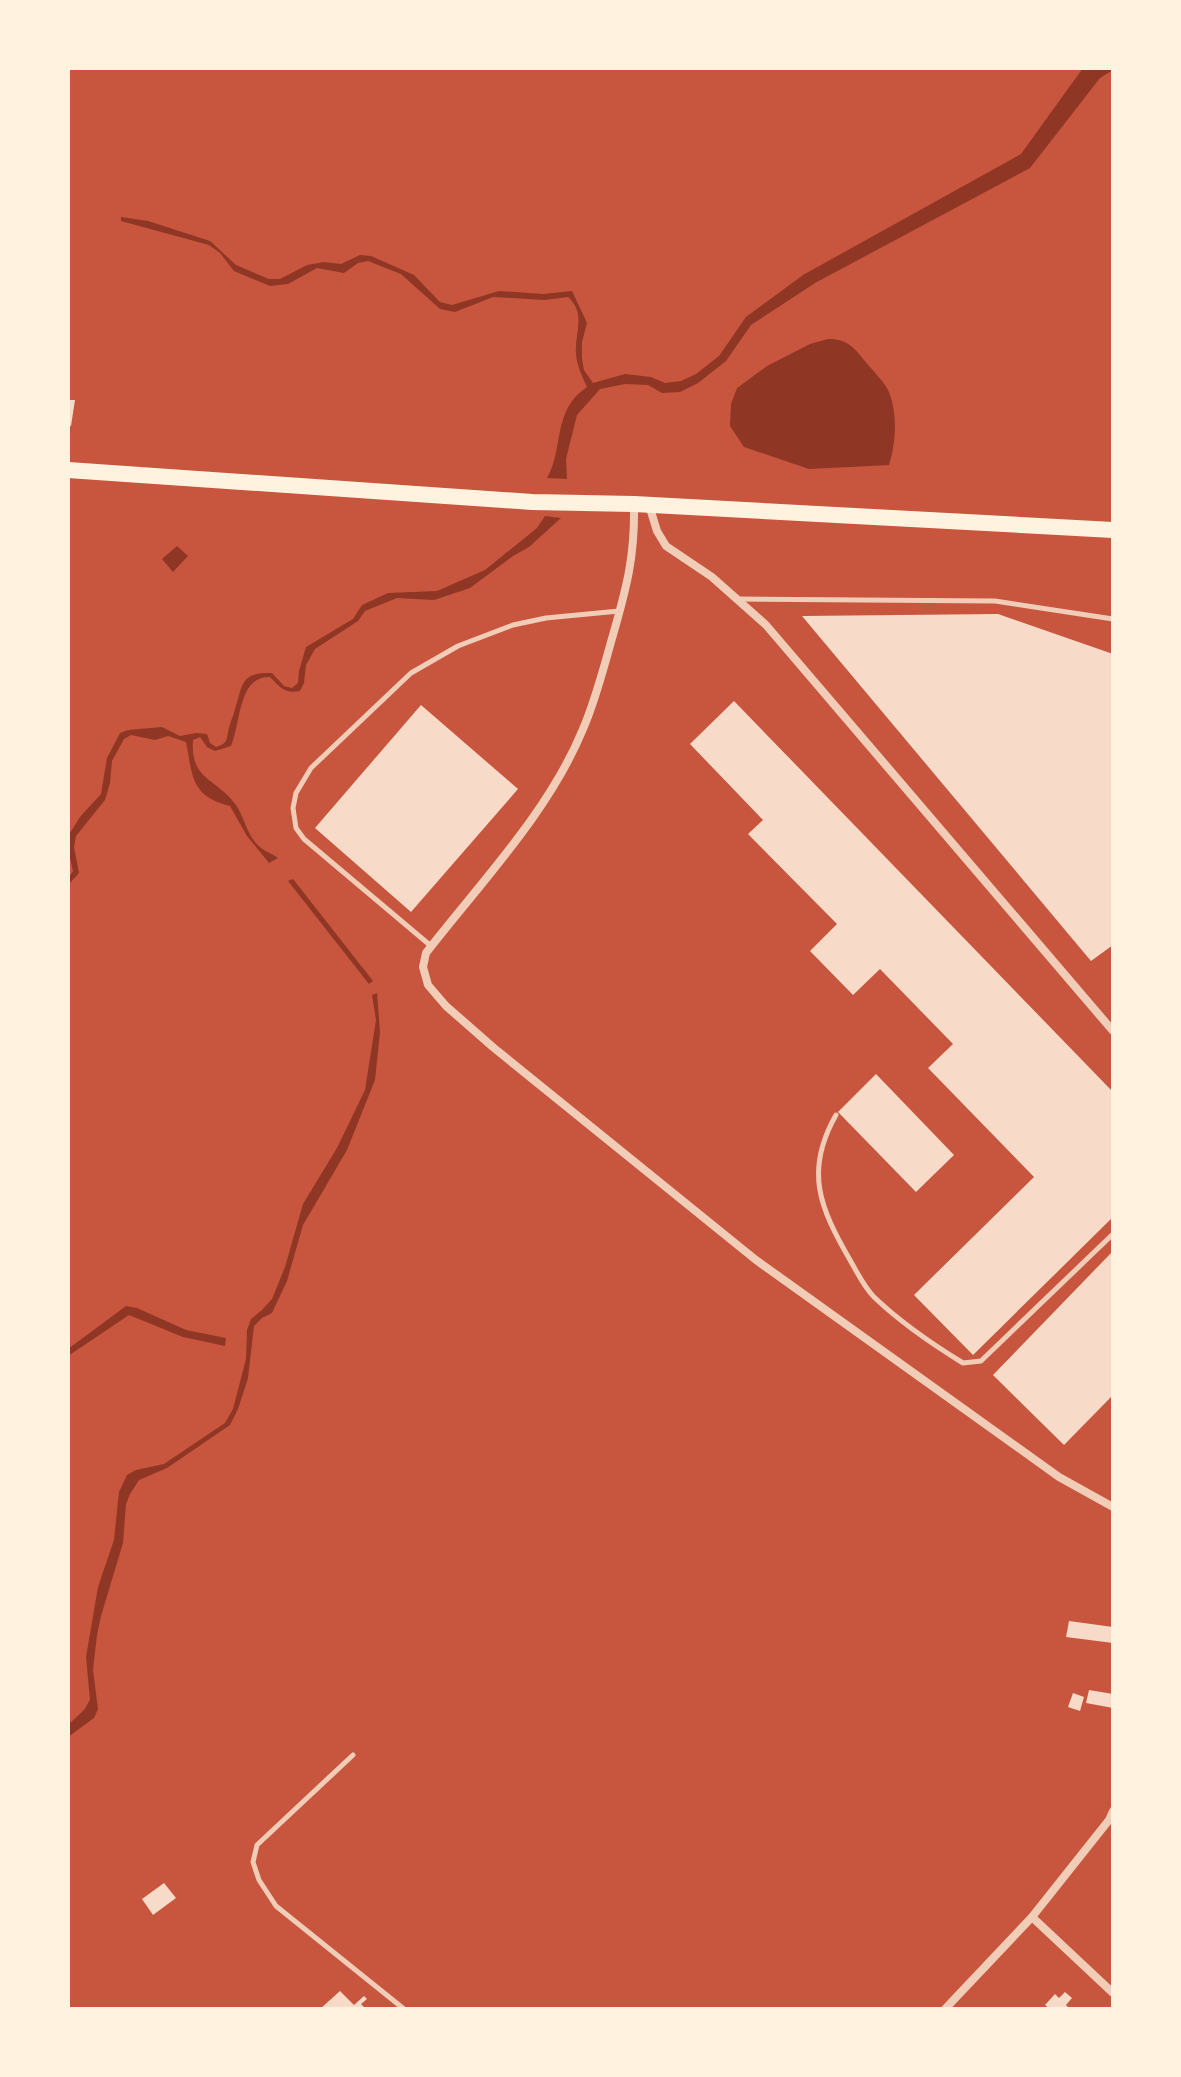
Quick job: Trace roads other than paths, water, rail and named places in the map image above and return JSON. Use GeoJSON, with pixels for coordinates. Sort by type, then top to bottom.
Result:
{"type":"FeatureCollection","features":[{"type":"Feature","properties":{"kind":"main road"},"geometry":{"type":"LineString","coordinates":[[68,470],[532,502],[641,504],[1113,530]]}},
{"type":"Feature","properties":{"kind":"street"},"geometry":{"type":"LineString","coordinates":[[641,504],[666,546],[712,577],[766,625],[1113,1031]]}},
{"type":"Feature","properties":{"kind":"street"},"geometry":{"type":"LineString","coordinates":[[641,504],[620,611],[583,729],[558,778],[522,830],[431,946],[423,960],[428,985],[446,1006],[494,1048],[756,1260],[1047,1469],[1113,1507]]}},
{"type":"Feature","properties":{"kind":"street"},"geometry":{"type":"LineString","coordinates":[[945,2009],[1032,1917],[1113,1811]]}},
{"type":"Feature","properties":{"kind":"street"},"geometry":{"type":"LineString","coordinates":[[1032,1917],[1113,1993]]}},
{"type":"Feature","properties":{"kind":"lane"},"geometry":{"type":"LineString","coordinates":[[737,599],[995,601],[1113,619]]}},
{"type":"Feature","properties":{"kind":"lane"},"geometry":{"type":"LineString","coordinates":[[431,946],[304,839],[296,828],[293,808],[296,793],[311,768],[411,673],[458,646],[513,625],[546,618],[620,611]]}},
{"type":"Feature","properties":{"kind":"lane"},"geometry":{"type":"LineString","coordinates":[[836,1115],[824,1135],[817,1169],[821,1198],[840,1243],[872,1295],[933,1345],[963,1363],[981,1361],[1113,1234]]}},
{"type":"Feature","properties":{"kind":"lane"},"geometry":{"type":"LineString","coordinates":[[353,1755],[257,1845],[253,1862],[259,1880],[276,1906],[404,2009]]}}]}
